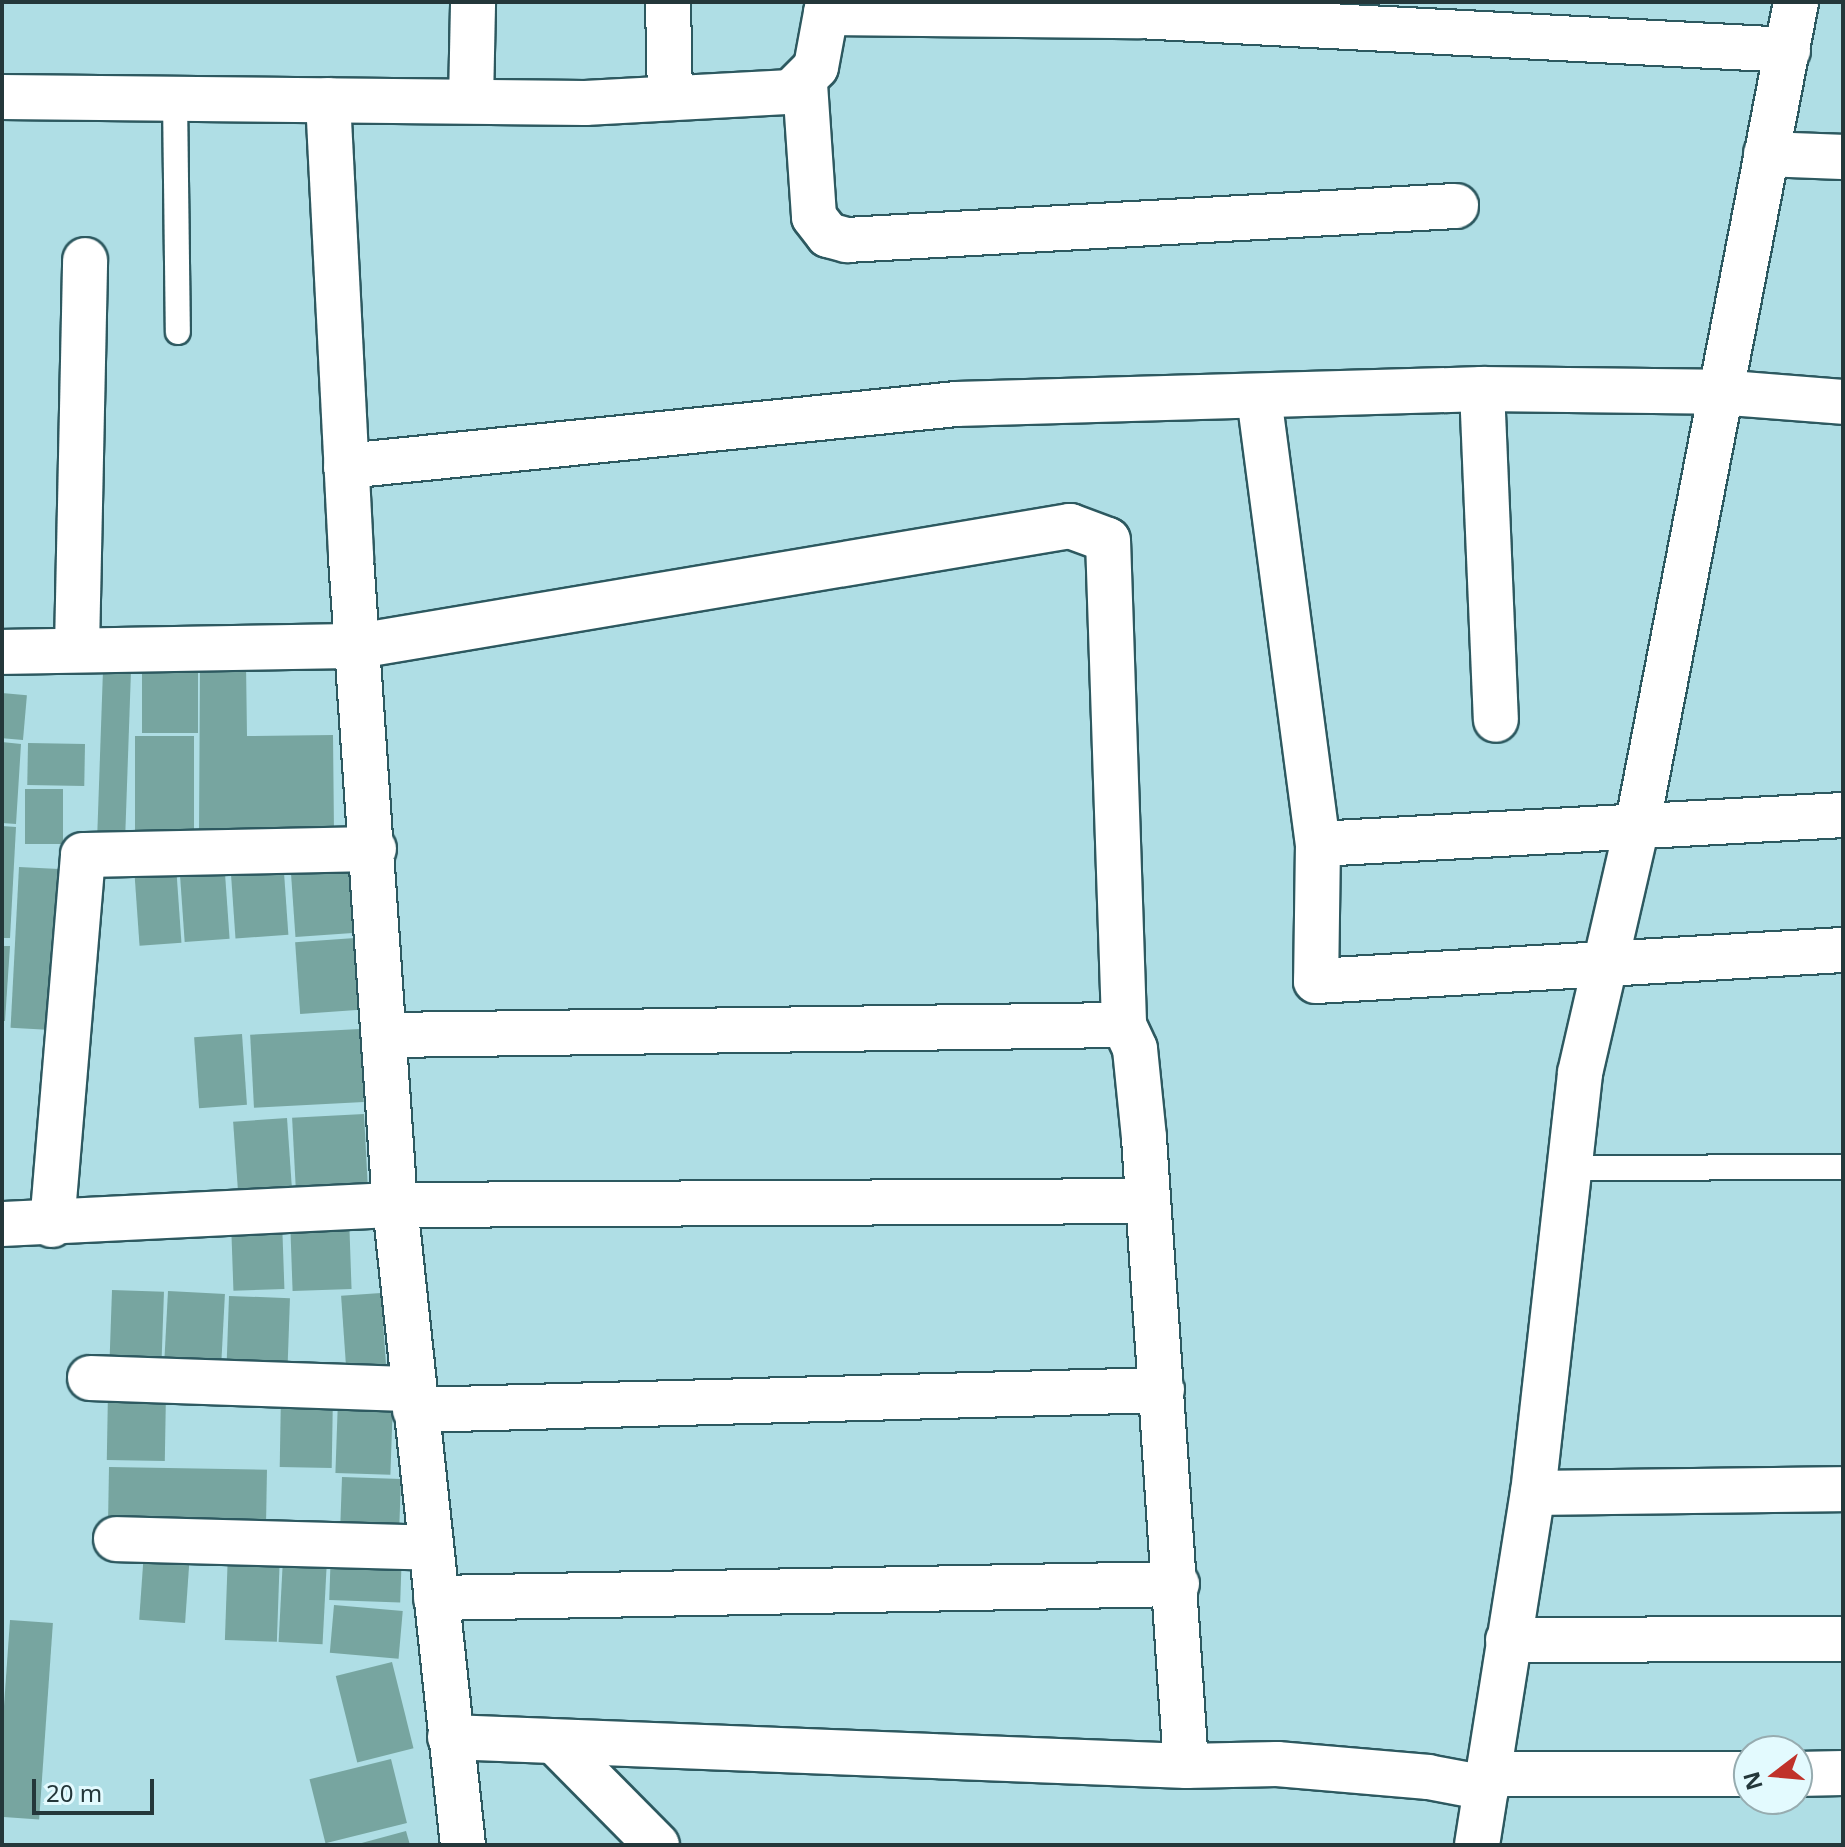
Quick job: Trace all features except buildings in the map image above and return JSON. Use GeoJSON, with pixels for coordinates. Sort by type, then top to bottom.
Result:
{"type":"FeatureCollection","features":[{"type":"Feature","properties":{"kind":"street"},"geometry":{"type":"LineString","coordinates":[[471,101],[473,2]]}},
{"type":"Feature","properties":{"kind":"street"},"geometry":{"type":"LineString","coordinates":[[668,2],[670,96]]}},
{"type":"Feature","properties":{"kind":"street"},"geometry":{"type":"LineString","coordinates":[[1477,1845],[1533,1493],[1568,1168],[1601,964],[1638,822],[1717,392],[1796,2]]}},
{"type":"Feature","properties":{"kind":"street"},"geometry":{"type":"LineString","coordinates":[[2,97],[585,103],[670,96],[791,92],[805,84],[816,67],[827,7],[1138,16],[1788,50]]}},
{"type":"Feature","properties":{"kind":"street"},"geometry":{"type":"LineString","coordinates":[[805,84],[814,217],[828,235],[847,240],[1456,206]]}},
{"type":"Feature","properties":{"kind":"street"},"geometry":{"type":"LineString","coordinates":[[328,100],[346,466],[387,1035],[395,1205],[429,1548],[463,1845]]}},
{"type":"Feature","properties":{"kind":"street"},"geometry":{"type":"LineString","coordinates":[[1766,154],[1843,157]]}},
{"type":"Feature","properties":{"kind":"street"},"geometry":{"type":"LineString","coordinates":[[77,648],[85,260]]}},
{"type":"Feature","properties":{"kind":"street"},"geometry":{"type":"LineString","coordinates":[[346,466],[956,404],[1482,389],[1717,392],[1843,402]]}},
{"type":"Feature","properties":{"kind":"street"},"geometry":{"type":"LineString","coordinates":[[1482,389],[1496,720]]}},
{"type":"Feature","properties":{"kind":"street"},"geometry":{"type":"LineString","coordinates":[[1259,397],[1318,844],[1316,981],[1843,950]]}},
{"type":"Feature","properties":{"kind":"street"},"geometry":{"type":"LineString","coordinates":[[2,652],[77,648],[358,646],[1070,526],[1091,530],[1108,540],[1124,1025],[1135,1049],[1148,1201],[1177,1584],[1186,1766]]}},
{"type":"Feature","properties":{"kind":"street"},"geometry":{"type":"LineString","coordinates":[[1318,844],[1638,822],[1843,815]]}},
{"type":"Feature","properties":{"kind":"street"},"geometry":{"type":"LineString","coordinates":[[52,1225],[83,855],[374,849]]}},
{"type":"Feature","properties":{"kind":"street"},"geometry":{"type":"LineString","coordinates":[[387,1035],[1124,1025]]}},
{"type":"Feature","properties":{"kind":"street"},"geometry":{"type":"LineString","coordinates":[[2,1224],[52,1225],[395,1205],[1148,1201]]}},
{"type":"Feature","properties":{"kind":"street"},"geometry":{"type":"LineString","coordinates":[[90,1378],[414,1399],[1162,1390]]}},
{"type":"Feature","properties":{"kind":"street"},"geometry":{"type":"LineString","coordinates":[[1533,1493],[1843,1489]]}},
{"type":"Feature","properties":{"kind":"street"},"geometry":{"type":"LineString","coordinates":[[116,1539],[429,1548]]}},
{"type":"Feature","properties":{"kind":"street"},"geometry":{"type":"LineString","coordinates":[[436,1598],[1177,1584]]}},
{"type":"Feature","properties":{"kind":"street"},"geometry":{"type":"LineString","coordinates":[[1508,1640],[1843,1639]]}},
{"type":"Feature","properties":{"kind":"street"},"geometry":{"type":"LineString","coordinates":[[450,1737],[1186,1766],[1345,1768],[1488,1781],[1733,1774]]}},
{"type":"Feature","properties":{"kind":"street"},"geometry":{"type":"LineString","coordinates":[[555,1742],[657,1845]]}},
{"type":"Feature","properties":{"kind":"street"},"geometry":{"type":"LineString","coordinates":[[1813,1774],[1843,1773]]}},
{"type":"Feature","properties":{"kind":"lane"},"geometry":{"type":"LineString","coordinates":[[175,98],[178,332]]}},
{"type":"Feature","properties":{"kind":"lane"},"geometry":{"type":"LineString","coordinates":[[1568,1168],[1843,1167]]}}]}
